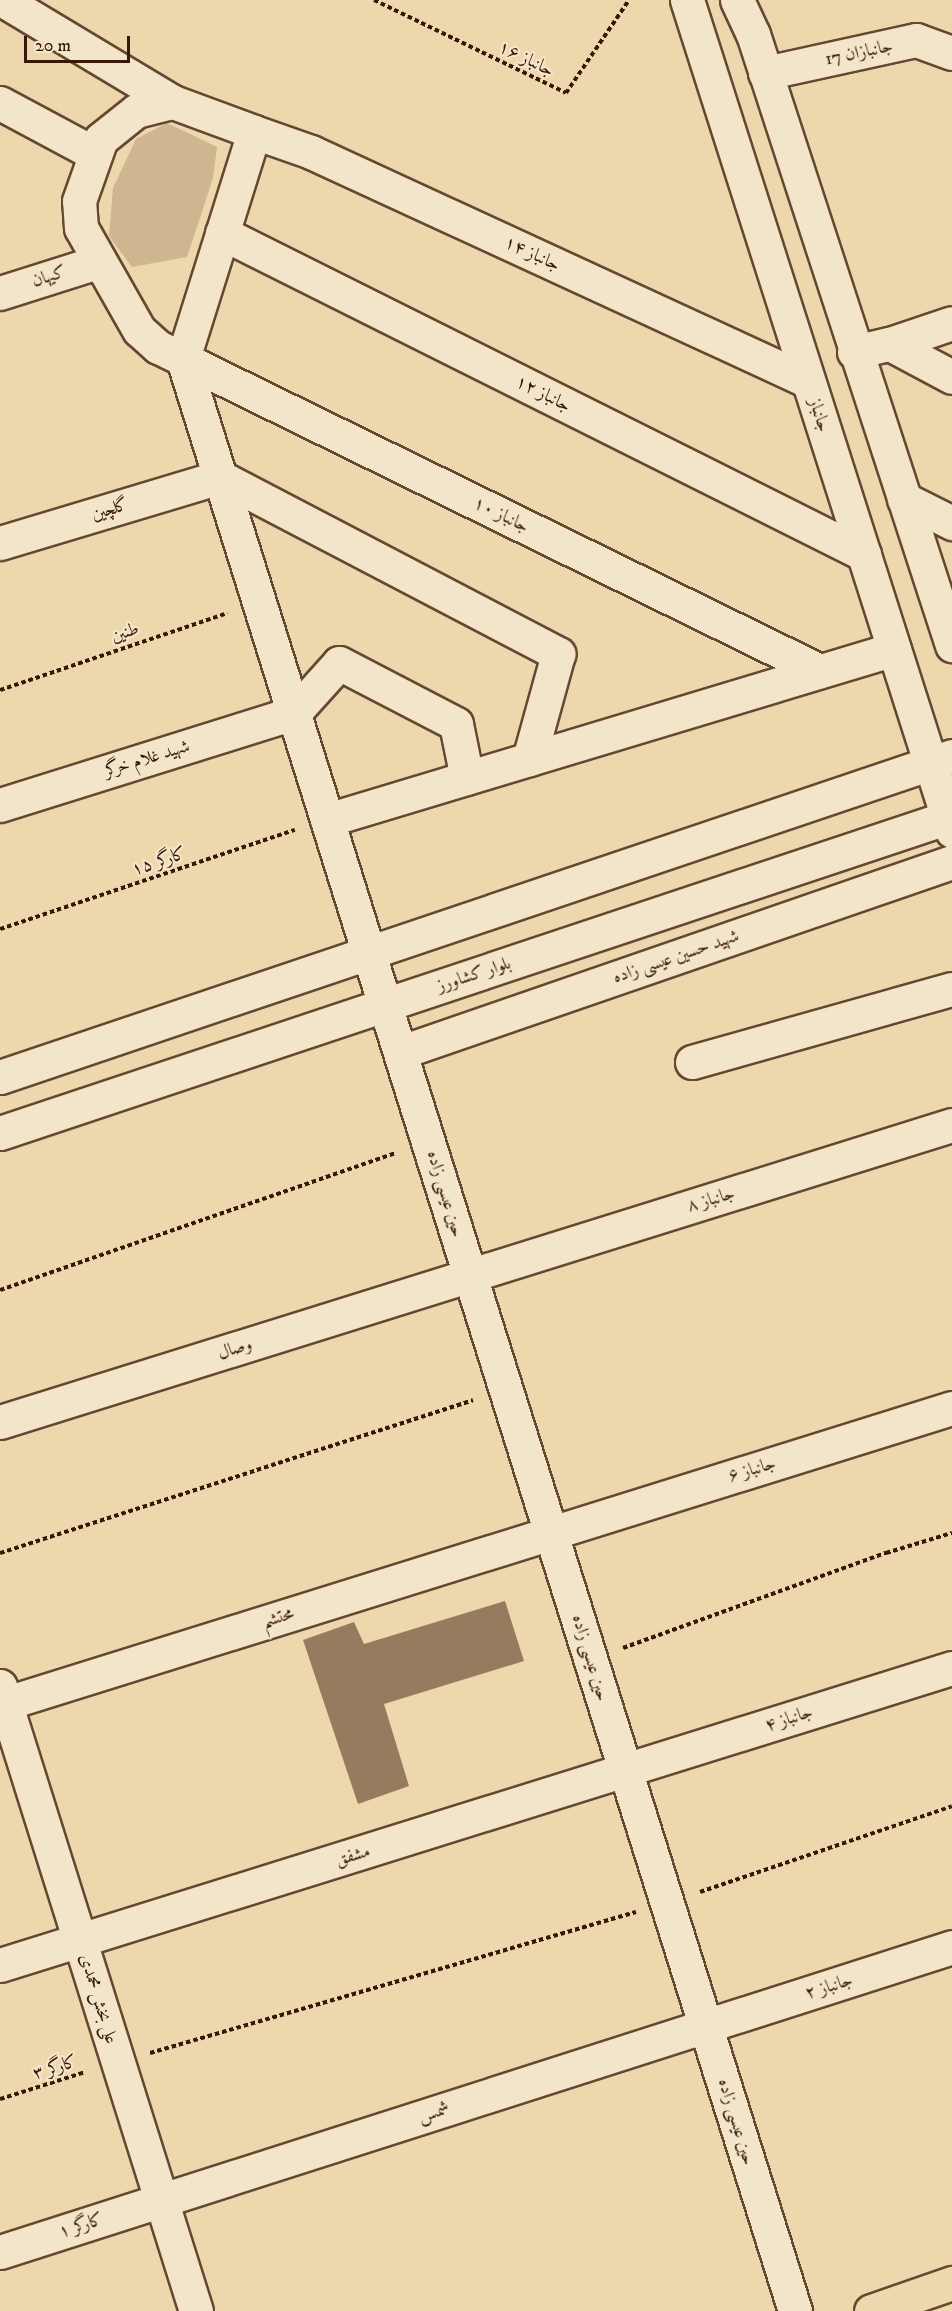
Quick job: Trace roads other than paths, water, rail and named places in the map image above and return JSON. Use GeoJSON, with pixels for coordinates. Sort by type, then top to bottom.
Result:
{"type":"FeatureCollection","features":[{"type":"Feature","properties":{"kind":"main road"},"geometry":{"type":"LineString","coordinates":[[871,2311],[952,2283]]}},
{"type":"Feature","properties":{"kind":"street"},"geometry":{"type":"LineString","coordinates":[[3,0],[173,102]]}},
{"type":"Feature","properties":{"kind":"street","name":"جانباز"},"geometry":{"type":"LineString","coordinates":[[687,0],[705,50],[894,649],[942,761],[951,821]]}},
{"type":"Feature","properties":{"kind":"street"},"geometry":{"type":"LineString","coordinates":[[737,0],[753,34],[854,352],[950,636]]}},
{"type":"Feature","properties":{"kind":"street"},"geometry":{"type":"LineString","coordinates":[[705,50],[753,34]]}},
{"type":"Feature","properties":{"kind":"street","name":"جانبازان 17"},"geometry":{"type":"LineString","coordinates":[[765,73],[916,40],[952,53]]}},
{"type":"Feature","properties":{"kind":"street","name":"جانباز ۱۴"},"geometry":{"type":"LineString","coordinates":[[173,102],[311,152],[808,381]]}},
{"type":"Feature","properties":{"kind":"street","name":"جانباز ۱۰"},"geometry":{"type":"LineString","coordinates":[[173,102],[136,111],[101,139],[79,201],[81,228],[98,262],[139,330],[158,347],[820,671]]}},
{"type":"Feature","properties":{"kind":"street"},"geometry":{"type":"LineString","coordinates":[[0,103],[95,154]]}},
{"type":"Feature","properties":{"kind":"street"},"geometry":{"type":"LineString","coordinates":[[183,359],[254,132]]}},
{"type":"Feature","properties":{"kind":"street","name":"جانباز ۱۲"},"geometry":{"type":"LineString","coordinates":[[222,233],[864,554]]}},
{"type":"Feature","properties":{"kind":"street","name":"کیهان"},"geometry":{"type":"LineString","coordinates":[[7,285],[98,262]]}},
{"type":"Feature","properties":{"kind":"street"},"geometry":{"type":"LineString","coordinates":[[854,352],[890,344],[952,323]]}},
{"type":"Feature","properties":{"kind":"street"},"geometry":{"type":"LineString","coordinates":[[890,344],[952,376]]}},
{"type":"Feature","properties":{"kind":"street","name":"حین عیسی زاده"},"geometry":{"type":"LineString","coordinates":[[183,359],[795,2311]]}},
{"type":"Feature","properties":{"kind":"street"},"geometry":{"type":"LineString","coordinates":[[220,477],[558,654],[529,759]]}},
{"type":"Feature","properties":{"kind":"street","name":"گلچین"},"geometry":{"type":"LineString","coordinates":[[0,543],[220,477]]}},
{"type":"Feature","properties":{"kind":"street"},"geometry":{"type":"LineString","coordinates":[[904,499],[952,523]]}},
{"type":"Feature","properties":{"kind":"street"},"geometry":{"type":"LineString","coordinates":[[327,820],[894,649]]}},
{"type":"Feature","properties":{"kind":"street"},"geometry":{"type":"LineString","coordinates":[[294,713],[339,663],[456,724],[467,778]]}},
{"type":"Feature","properties":{"kind":"street","name":"شهید غلام خرگر"},"geometry":{"type":"LineString","coordinates":[[0,805],[294,713]]}},
{"type":"Feature","properties":{"kind":"street"},"geometry":{"type":"LineString","coordinates":[[0,1077],[942,761]]}},
{"type":"Feature","properties":{"kind":"street","name":"بلوار کشاورز"},"geometry":{"type":"LineString","coordinates":[[0,1133],[951,821]]}},
{"type":"Feature","properties":{"kind":"street","name":"شهید حسین عیسی زاده"},"geometry":{"type":"LineString","coordinates":[[401,1052],[952,862]]}},
{"type":"Feature","properties":{"kind":"street"},"geometry":{"type":"LineString","coordinates":[[692,1062],[952,989]]}},
{"type":"Feature","properties":{"kind":"street","name":"جانباز ۸"},"geometry":{"type":"LineString","coordinates":[[470,1275],[952,1125]]}},
{"type":"Feature","properties":{"kind":"street","name":"وصال"},"geometry":{"type":"LineString","coordinates":[[0,1422],[470,1275]]}},
{"type":"Feature","properties":{"kind":"street","name":"جانباز ۶"},"geometry":{"type":"LineString","coordinates":[[551,1533],[952,1408]]}},
{"type":"Feature","properties":{"kind":"street","name":"محتشم"},"geometry":{"type":"LineString","coordinates":[[2,1698],[551,1533]]}},
{"type":"Feature","properties":{"kind":"street","name":"جانباز ۴"},"geometry":{"type":"LineString","coordinates":[[626,1771],[952,1668]]}},
{"type":"Feature","properties":{"kind":"street","name":"علی بخش محمدی"},"geometry":{"type":"LineString","coordinates":[[2,1698],[196,2311]]}},
{"type":"Feature","properties":{"kind":"street","name":"مشفق"},"geometry":{"type":"LineString","coordinates":[[0,1965],[626,1771]]}},
{"type":"Feature","properties":{"kind":"street","name":"جانباز ۲"},"geometry":{"type":"LineString","coordinates":[[706,2026],[952,1947]]}},
{"type":"Feature","properties":{"kind":"street","name":"شمس"},"geometry":{"type":"LineString","coordinates":[[162,2201],[706,2026]]}},
{"type":"Feature","properties":{"kind":"street","name":"کارگر ۱"},"geometry":{"type":"LineString","coordinates":[[0,2252],[162,2201]]}}]}
